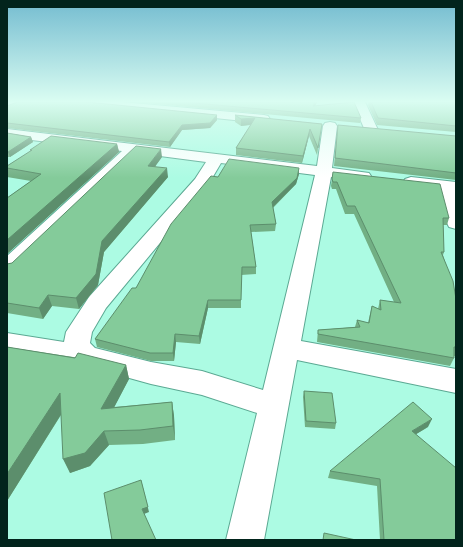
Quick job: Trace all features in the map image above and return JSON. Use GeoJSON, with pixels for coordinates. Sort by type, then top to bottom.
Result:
{"type":"FeatureCollection","features":[{"type":"Feature","properties":{"kind":"street"},"geometry":{"type":"LineString","coordinates":[[245,540],[324,171],[329,128]]}},
{"type":"Feature","properties":{"kind":"street"},"geometry":{"type":"LineString","coordinates":[[357,128],[386,131]]}},
{"type":"Feature","properties":{"kind":"street"},"geometry":{"type":"LineString","coordinates":[[7,133],[378,178]]}},
{"type":"Feature","properties":{"kind":"street"},"geometry":{"type":"LineString","coordinates":[[32,151],[50,138]]}},
{"type":"Feature","properties":{"kind":"street"},"geometry":{"type":"LineString","coordinates":[[7,268],[134,148]]}},
{"type":"Feature","properties":{"kind":"street"},"geometry":{"type":"LineString","coordinates":[[86,356],[76,345],[79,332],[97,303],[202,182],[216,158]]}},
{"type":"Feature","properties":{"kind":"street"},"geometry":{"type":"LineString","coordinates":[[393,180],[452,187],[456,223]]}},
{"type":"Feature","properties":{"kind":"street"},"geometry":{"type":"LineString","coordinates":[[7,343],[86,356],[151,374],[202,383],[274,406]]}},
{"type":"Feature","properties":{"kind":"street"},"geometry":{"type":"LineString","coordinates":[[286,348],[456,381]]}},
{"type":"Feature","properties":{"kind":"building"},"geometry":{"type":"Polygon","coordinates":[[[46,128],[180,128],[169,142],[46,128]]]}},
{"type":"Feature","properties":{"kind":"building"},"geometry":{"type":"Polygon","coordinates":[[[249,128],[321,128],[318,148],[310,129],[303,156],[236,148],[249,128]]]}},
{"type":"Feature","properties":{"kind":"building"},"geometry":{"type":"Polygon","coordinates":[[[338,128],[365,128],[456,136],[456,173],[335,158],[338,128]]]}},
{"type":"Feature","properties":{"kind":"building"},"geometry":{"type":"Polygon","coordinates":[[[7,133],[31,137],[7,152],[7,133]]]}},
{"type":"Feature","properties":{"kind":"building"},"geometry":{"type":"Polygon","coordinates":[[[51,136],[117,144],[7,240],[7,198],[41,174],[7,168],[7,166],[51,136]]]}},
{"type":"Feature","properties":{"kind":"building"},"geometry":{"type":"Polygon","coordinates":[[[136,146],[161,149],[148,166],[167,168],[102,241],[96,274],[76,298],[48,295],[39,308],[7,303],[7,264],[12,263],[136,146]]]}},
{"type":"Feature","properties":{"kind":"building"},"geometry":{"type":"Polygon","coordinates":[[[229,159],[299,168],[297,178],[272,202],[276,224],[250,225],[256,267],[242,267],[241,300],[208,300],[199,336],[175,334],[173,353],[150,353],[95,339],[132,288],[136,288],[171,224],[211,176],[218,177],[229,159]]]}},
{"type":"Feature","properties":{"kind":"building"},"geometry":{"type":"Polygon","coordinates":[[[333,172],[440,184],[449,218],[443,218],[444,252],[441,252],[453,281],[456,299],[456,347],[454,347],[454,358],[318,334],[318,330],[360,327],[357,320],[369,323],[372,306],[381,310],[380,300],[401,303],[355,206],[347,206],[337,182],[333,182],[333,172]]]}},
{"type":"Feature","properties":{"kind":"building"},"geometry":{"type":"Polygon","coordinates":[[[7,347],[75,358],[78,353],[126,365],[101,409],[172,402],[173,426],[140,430],[104,431],[85,453],[63,459],[60,393],[7,474],[7,347]]]}},
{"type":"Feature","properties":{"kind":"building"},"geometry":{"type":"Polygon","coordinates":[[[304,391],[332,393],[336,423],[306,421],[304,391]]]}},
{"type":"Feature","properties":{"kind":"building"},"geometry":{"type":"Polygon","coordinates":[[[413,402],[432,419],[412,431],[456,468],[456,540],[384,540],[380,479],[330,471],[413,402]]]}},
{"type":"Feature","properties":{"kind":"building"},"geometry":{"type":"Polygon","coordinates":[[[141,480],[148,507],[142,509],[156,540],[112,540],[104,493],[141,480]]]}},
{"type":"Feature","properties":{"kind":"building"},"geometry":{"type":"Polygon","coordinates":[[[324,533],[356,540],[323,540],[324,533]]]}}]}
